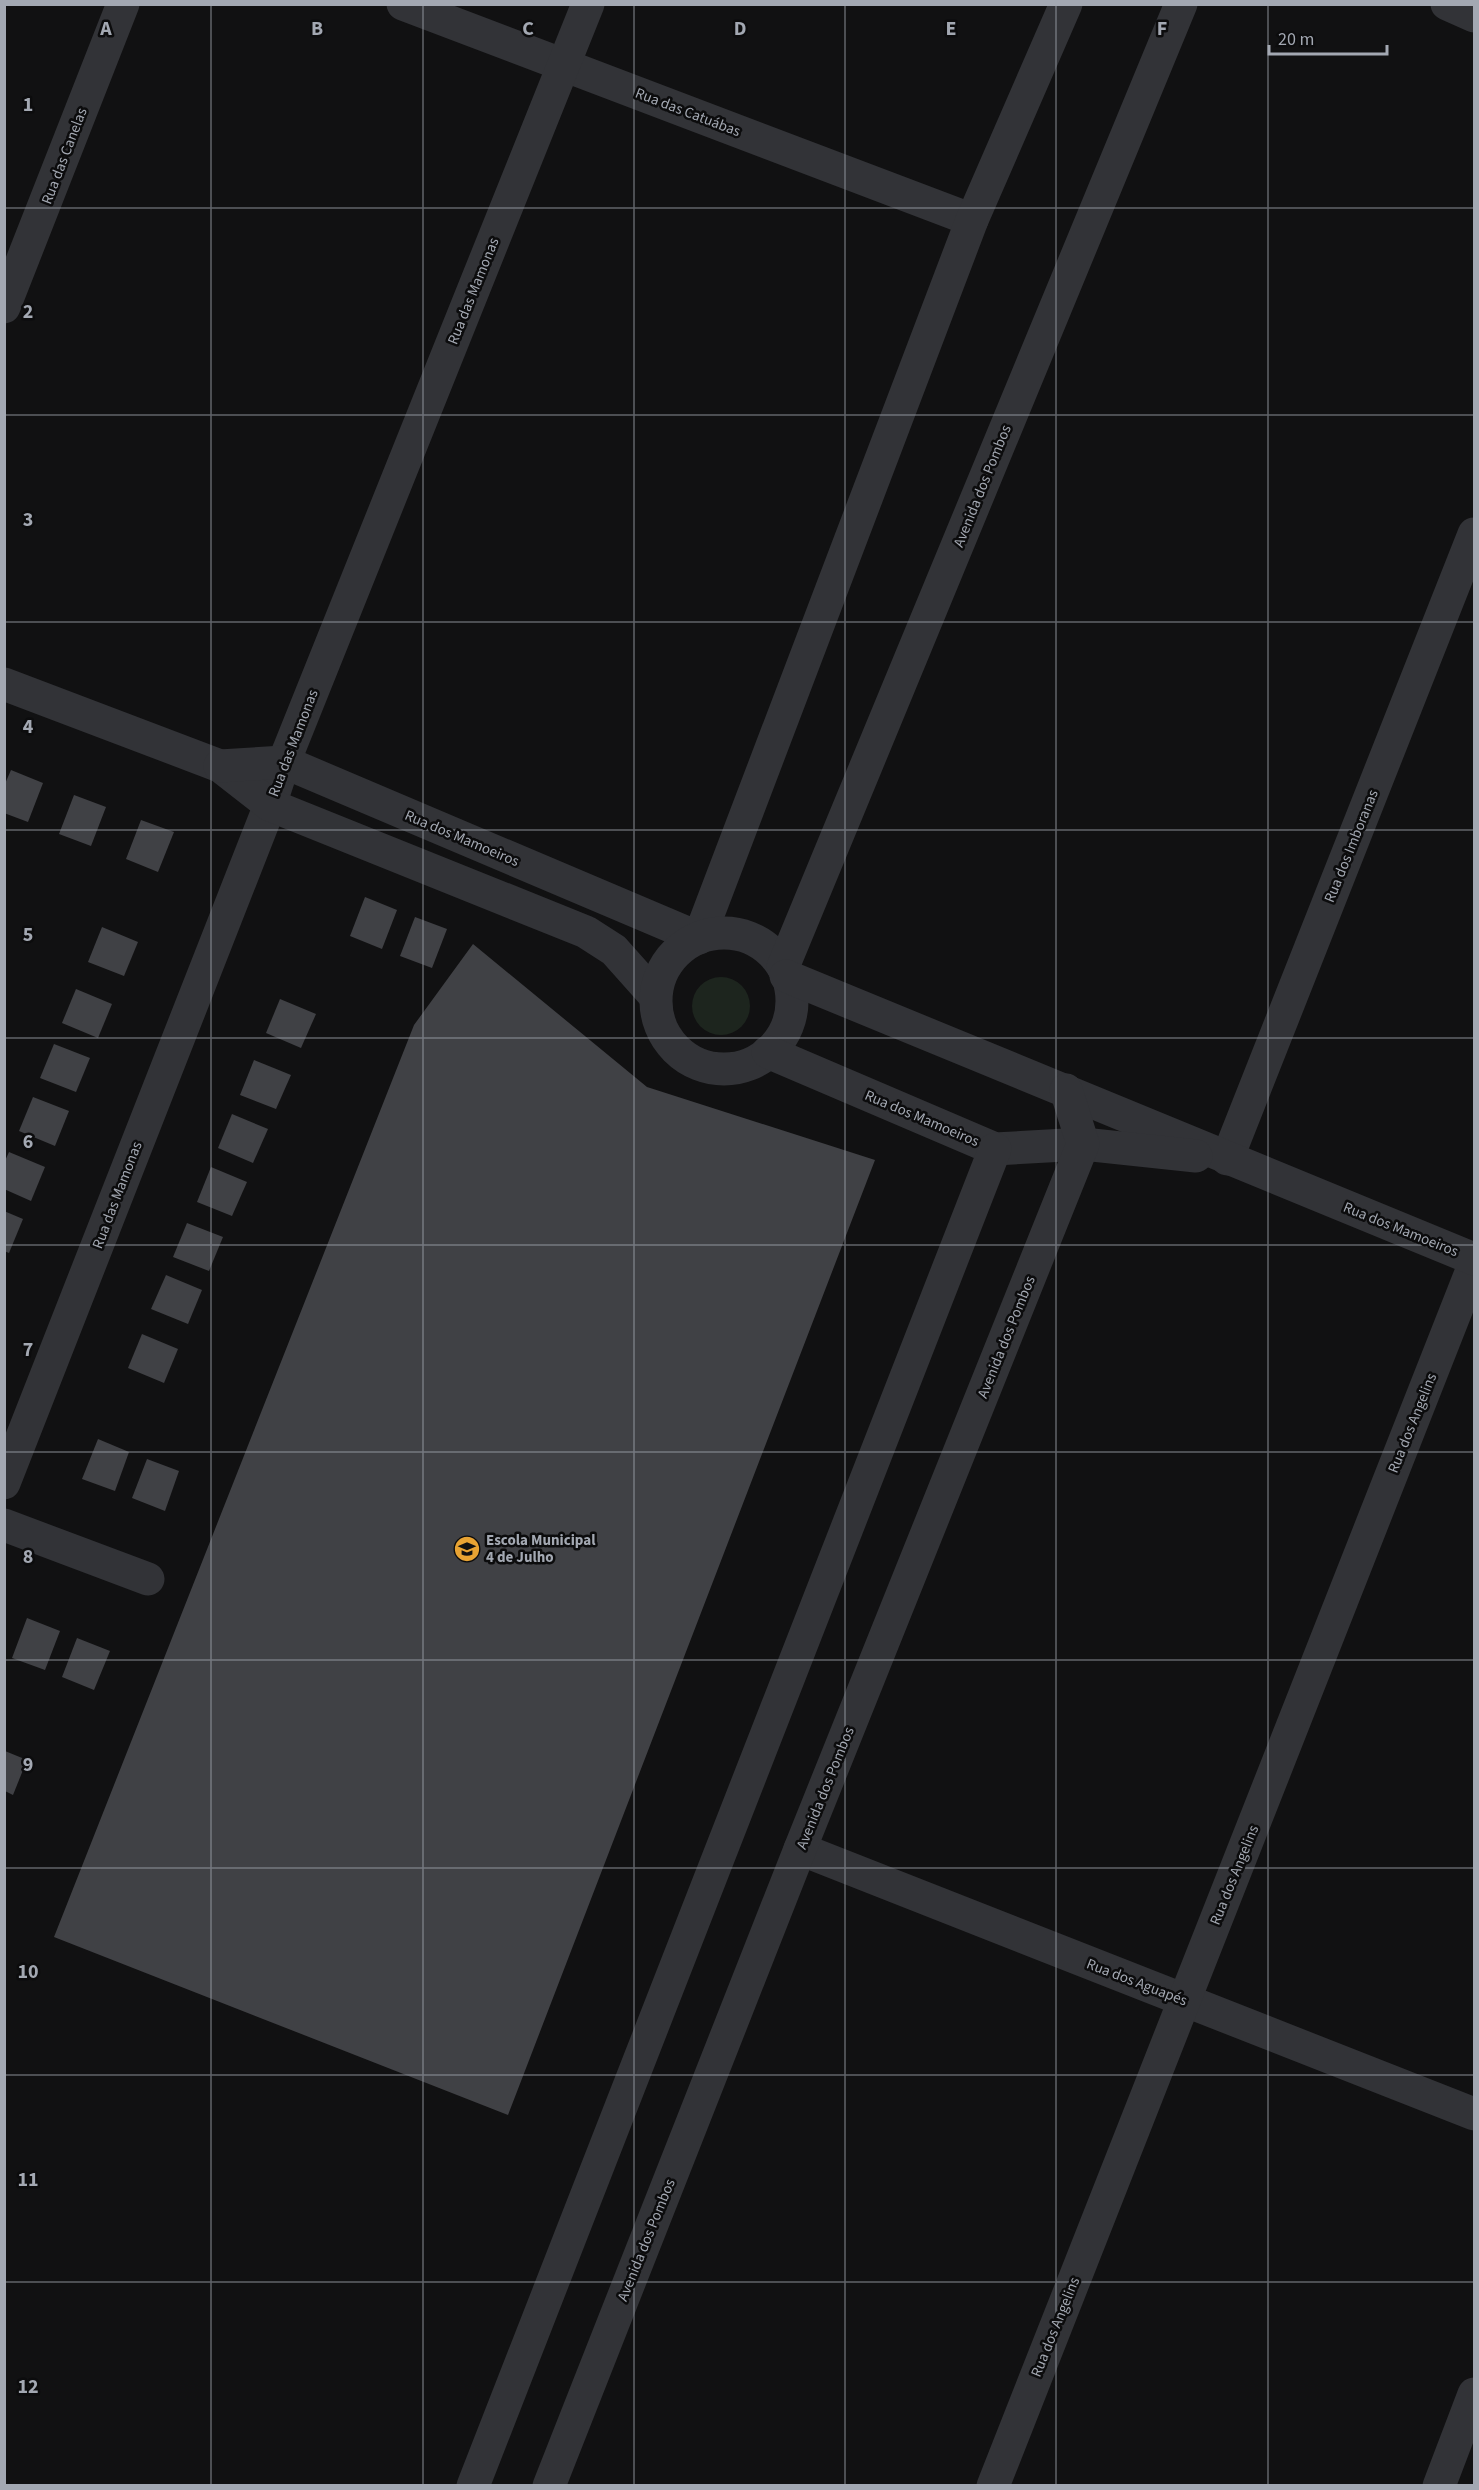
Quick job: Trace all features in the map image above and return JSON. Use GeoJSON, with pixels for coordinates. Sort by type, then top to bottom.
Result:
{"type":"FeatureCollection","features":[{"type":"Feature","properties":{"kind":"street","name":"Rua das Canelas"},"geometry":{"type":"LineString","coordinates":[[4,307],[123,4]]}},
{"type":"Feature","properties":{"kind":"street","name":"Rua das Catuábas"},"geometry":{"type":"LineString","coordinates":[[403,4],[972,220]]}},
{"type":"Feature","properties":{"kind":"street","name":"Rua das Mamonas"},"geometry":{"type":"LineString","coordinates":[[4,1483],[270,805],[284,762],[588,4]]}},
{"type":"Feature","properties":{"kind":"street"},"geometry":{"type":"LineString","coordinates":[[699,938],[972,220],[1066,4]]}},
{"type":"Feature","properties":{"kind":"street","name":"Avenida dos Pombos"},"geometry":{"type":"LineString","coordinates":[[784,971],[1181,4]]}},
{"type":"Feature","properties":{"kind":"street"},"geometry":{"type":"LineString","coordinates":[[1447,4],[1474,16]]}},
{"type":"Feature","properties":{"kind":"street","name":"Rua dos Imboranas"},"geometry":{"type":"LineString","coordinates":[[1227,1159],[1474,534]]}},
{"type":"Feature","properties":{"kind":"street","name":"Rua dos Mamoeiros"},"geometry":{"type":"LineString","coordinates":[[4,684],[220,766],[270,805],[586,932],[614,950],[655,996]]}},
{"type":"Feature","properties":{"kind":"street","name":"Rua dos Mamoeiros"},"geometry":{"type":"LineString","coordinates":[[220,766],[284,762],[699,938]]}},
{"type":"Feature","properties":{"kind":"street"},"geometry":{"type":"LineString","coordinates":[[730,933],[751,938],[769,950],[784,971],[791,986],[792,1007],[787,1028],[776,1046],[759,1059],[739,1067],[718,1068],[698,1064],[680,1053],[666,1037],[657,1017],[655,996],[660,975],[671,957],[688,942],[708,934],[730,933]]}},
{"type":"Feature","properties":{"kind":"street","name":"Rua dos Mamoeiros"},"geometry":{"type":"LineString","coordinates":[[784,971],[1227,1159],[1474,1259]]}},
{"type":"Feature","properties":{"kind":"street","name":"Rua dos Mamoeiros"},"geometry":{"type":"LineString","coordinates":[[768,1052],[995,1149],[1083,1144],[1227,1159]]}},
{"type":"Feature","properties":{"kind":"street"},"geometry":{"type":"LineString","coordinates":[[1066,1090],[1083,1144]]}},
{"type":"Feature","properties":{"kind":"street","name":"Avenida dos Pombos"},"geometry":{"type":"LineString","coordinates":[[549,2486],[800,1849],[1083,1144]]}},
{"type":"Feature","properties":{"kind":"street"},"geometry":{"type":"LineString","coordinates":[[473,2486],[995,1149]]}},
{"type":"Feature","properties":{"kind":"street","name":"Rua dos Angelins"},"geometry":{"type":"LineString","coordinates":[[993,2486],[1474,1265]]}},
{"type":"Feature","properties":{"kind":"street"},"geometry":{"type":"LineString","coordinates":[[4,1525],[148,1579]]}},
{"type":"Feature","properties":{"kind":"street","name":"Rua dos Aguapés"},"geometry":{"type":"LineString","coordinates":[[800,1849],[1474,2114]]}},
{"type":"Feature","properties":{"kind":"street"},"geometry":{"type":"LineString","coordinates":[[1439,2486],[1474,2394]]}},
{"type":"Feature","properties":{"kind":"shaded area"},"geometry":{"type":"Polygon","coordinates":[[[715,977],[727,977],[742,985],[750,1000],[750,1012],[742,1027],[727,1035],[715,1035],[700,1027],[692,1012],[692,1000],[700,985],[715,977]]]}},
{"type":"Feature","properties":{"kind":"building"},"geometry":{"type":"Polygon","coordinates":[[[11,770],[43,783],[28,822],[4,813],[4,786],[11,770]]]}},
{"type":"Feature","properties":{"kind":"building"},"geometry":{"type":"Polygon","coordinates":[[[74,795],[106,807],[91,846],[59,834],[74,795]]]}},
{"type":"Feature","properties":{"kind":"building"},"geometry":{"type":"Polygon","coordinates":[[[141,820],[174,832],[158,872],[126,859],[141,820]]]}},
{"type":"Feature","properties":{"kind":"building"},"geometry":{"type":"Polygon","coordinates":[[[365,897],[397,910],[382,949],[350,936],[365,897]]]}},
{"type":"Feature","properties":{"kind":"building"},"geometry":{"type":"Polygon","coordinates":[[[415,917],[447,929],[432,968],[400,956],[415,917]]]}},
{"type":"Feature","properties":{"kind":"building"},"geometry":{"type":"Polygon","coordinates":[[[102,927],[138,942],[124,976],[88,962],[102,927]]]}},
{"type":"Feature","properties":{"kind":"building","name":"Escola Municipal 4 de Julho"},"geometry":{"type":"Polygon","coordinates":[[[473,944],[647,1087],[875,1160],[508,2115],[54,1937],[414,1025],[473,944]]]}},
{"type":"Feature","properties":{"kind":"building"},"geometry":{"type":"Polygon","coordinates":[[[76,989],[112,1004],[98,1038],[62,1023],[76,989]]]}},
{"type":"Feature","properties":{"kind":"building"},"geometry":{"type":"Polygon","coordinates":[[[280,999],[316,1014],[301,1048],[266,1033],[280,999]]]}},
{"type":"Feature","properties":{"kind":"building"},"geometry":{"type":"Polygon","coordinates":[[[54,1044],[90,1058],[76,1092],[40,1078],[54,1044]]]}},
{"type":"Feature","properties":{"kind":"building"},"geometry":{"type":"Polygon","coordinates":[[[254,1060],[291,1075],[276,1109],[240,1095],[254,1060]]]}},
{"type":"Feature","properties":{"kind":"building"},"geometry":{"type":"Polygon","coordinates":[[[33,1097],[69,1111],[55,1146],[19,1131],[33,1097]]]}},
{"type":"Feature","properties":{"kind":"building"},"geometry":{"type":"Polygon","coordinates":[[[232,1114],[268,1129],[253,1163],[218,1148],[232,1114]]]}},
{"type":"Feature","properties":{"kind":"building"},"geometry":{"type":"Polygon","coordinates":[[[9,1152],[45,1167],[31,1201],[4,1189],[4,1163],[9,1152]]]}},
{"type":"Feature","properties":{"kind":"building"},"geometry":{"type":"Polygon","coordinates":[[[211,1167],[247,1182],[232,1216],[197,1202],[211,1167]]]}},
{"type":"Feature","properties":{"kind":"building"},"geometry":{"type":"Polygon","coordinates":[[[4,1211],[23,1219],[9,1253],[4,1251],[4,1211]]]}},
{"type":"Feature","properties":{"kind":"building"},"geometry":{"type":"Polygon","coordinates":[[[187,1223],[223,1237],[209,1271],[173,1257],[187,1223]]]}},
{"type":"Feature","properties":{"kind":"building"},"geometry":{"type":"Polygon","coordinates":[[[166,1275],[202,1290],[188,1324],[151,1309],[166,1275]]]}},
{"type":"Feature","properties":{"kind":"building"},"geometry":{"type":"Polygon","coordinates":[[[142,1334],[178,1349],[164,1383],[128,1368],[142,1334]]]}},
{"type":"Feature","properties":{"kind":"building"},"geometry":{"type":"Polygon","coordinates":[[[98,1439],[129,1452],[115,1491],[82,1479],[98,1439]]]}},
{"type":"Feature","properties":{"kind":"building"},"geometry":{"type":"Polygon","coordinates":[[[147,1459],[179,1471],[165,1511],[132,1498],[147,1459]]]}},
{"type":"Feature","properties":{"kind":"building"},"geometry":{"type":"Polygon","coordinates":[[[27,1618],[60,1631],[45,1670],[12,1658],[27,1618]]]}},
{"type":"Feature","properties":{"kind":"building"},"geometry":{"type":"Polygon","coordinates":[[[77,1638],[110,1651],[94,1690],[62,1677],[77,1638]]]}},
{"type":"Feature","properties":{"kind":"building"},"geometry":{"type":"Polygon","coordinates":[[[5,1751],[27,1760],[13,1795],[5,1791],[5,1751]]]}},
{"type":"Feature","properties":{"kind":"place","name":"Escola Municipal 4 de Julho"},"geometry":{"type":"Point","coordinates":[467,1549]}}]}
